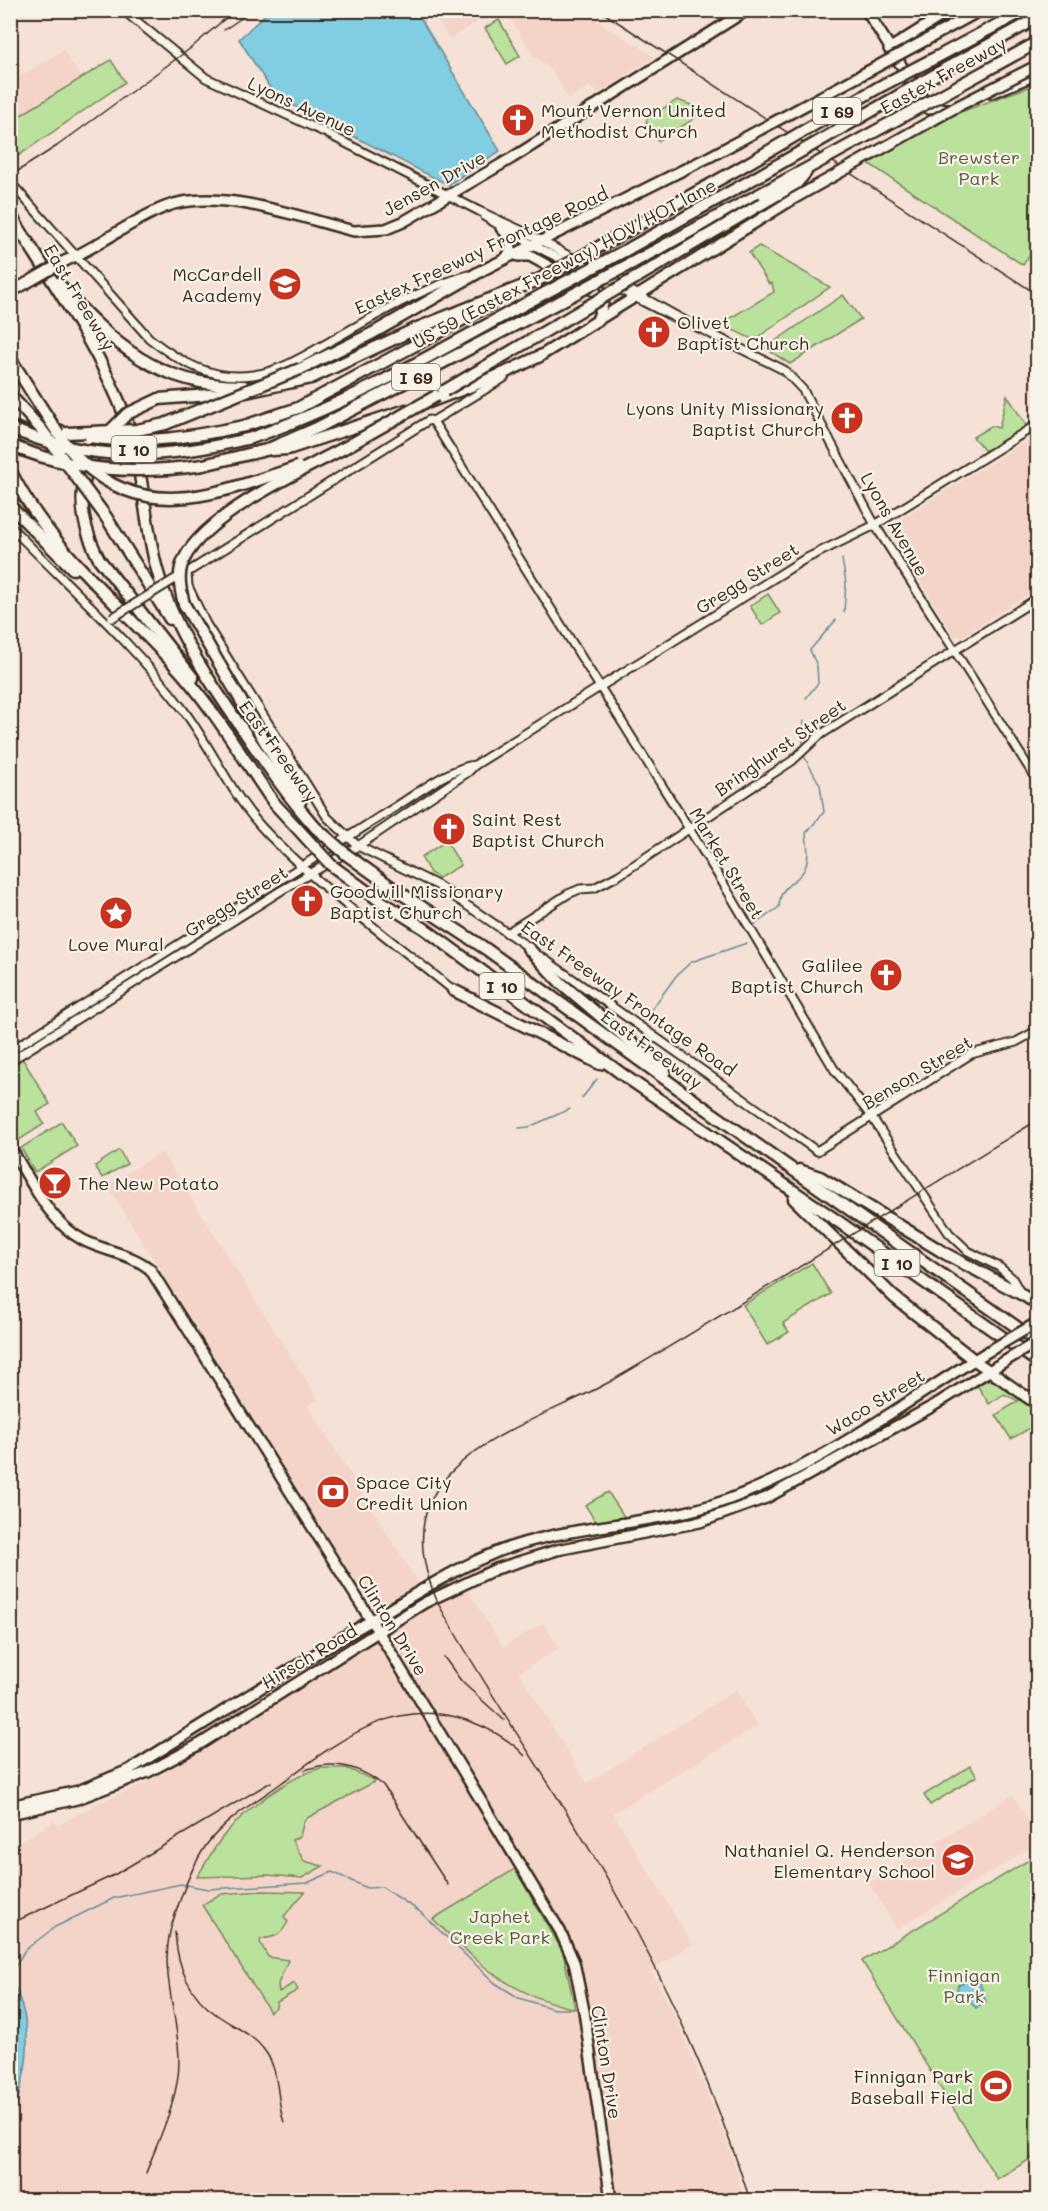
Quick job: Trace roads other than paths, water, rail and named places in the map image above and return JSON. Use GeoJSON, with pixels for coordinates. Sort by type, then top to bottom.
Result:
{"type":"FeatureCollection","features":[{"type":"Feature","properties":{"kind":"highway","name":"Eastex Freeway"},"geometry":{"type":"LineString","coordinates":[[10,413],[67,433],[114,440],[154,441],[180,439],[244,426],[298,408],[614,240],[881,86],[1025,10]]}},
{"type":"Feature","properties":{"kind":"highway","name":"US 59 (Eastex Freeway) HOV/HOT lane"},"geometry":{"type":"LineString","coordinates":[[10,428],[68,447],[131,456],[193,451],[251,438],[300,421],[375,385],[628,249],[1038,18]]}},
{"type":"Feature","properties":{"kind":"highway","name":"Eastex Freeway"},"geometry":{"type":"LineString","coordinates":[[10,445],[53,460],[108,471],[187,468],[266,450],[319,428],[563,300],[1038,42]]}},
{"type":"Feature","properties":{"kind":"highway"},"geometry":{"type":"LineString","coordinates":[[290,794],[253,721],[184,604],[180,589],[182,566],[196,542],[213,526],[250,499],[384,427],[796,184],[810,167]]}},
{"type":"Feature","properties":{"kind":"highway","name":"East Freeway"},"geometry":{"type":"LineString","coordinates":[[10,214],[111,383],[127,422],[138,461],[157,568],[166,598],[192,655],[316,828],[346,855],[504,962],[705,1108],[1038,1342]]}},
{"type":"Feature","properties":{"kind":"highway"},"geometry":{"type":"LineString","coordinates":[[37,258],[98,326],[118,344],[157,369],[207,385],[293,384]]}},
{"type":"Feature","properties":{"kind":"highway"},"geometry":{"type":"LineString","coordinates":[[67,433],[137,430],[165,424],[300,369],[373,333],[481,271]]}},
{"type":"Feature","properties":{"kind":"highway"},"geometry":{"type":"LineString","coordinates":[[235,747],[186,667],[99,559],[91,542],[82,513],[81,498],[93,455],[101,442],[116,422],[127,414],[159,399],[246,392],[293,384],[329,370],[415,329],[538,280]]}},
{"type":"Feature","properties":{"kind":"highway"},"geometry":{"type":"LineString","coordinates":[[266,450],[288,449],[460,392],[540,356]]}},
{"type":"Feature","properties":{"kind":"highway"},"geometry":{"type":"LineString","coordinates":[[10,358],[41,407],[80,461],[103,480],[153,499],[185,498],[219,491],[327,457]]}},
{"type":"Feature","properties":{"kind":"highway"},"geometry":{"type":"LineString","coordinates":[[10,395],[41,429],[106,517],[192,655]]}},
{"type":"Feature","properties":{"kind":"highway","name":"East Freeway"},"geometry":{"type":"LineString","coordinates":[[10,470],[24,497],[53,535],[183,674],[274,803],[331,864],[376,898],[425,929],[626,1077],[1038,1362]]}},
{"type":"Feature","properties":{"kind":"highway"},"geometry":{"type":"LineString","coordinates":[[10,506],[201,700]]}},
{"type":"Feature","properties":{"kind":"highway"},"geometry":{"type":"LineString","coordinates":[[528,948],[561,983],[705,1108]]}},
{"type":"Feature","properties":{"kind":"highway"},"geometry":{"type":"LineString","coordinates":[[453,990],[626,1077]]}},
{"type":"Feature","properties":{"kind":"highway"},"geometry":{"type":"LineString","coordinates":[[755,1165],[817,1218],[908,1310],[974,1360]]}},
{"type":"Feature","properties":{"kind":"highway"},"geometry":{"type":"LineString","coordinates":[[787,1166],[820,1178],[946,1254],[1021,1294]]}},
{"type":"Feature","properties":{"kind":"highway"},"geometry":{"type":"LineString","coordinates":[[1026,1396],[1038,1402]]}},
{"type":"Feature","properties":{"kind":"main road","name":"Jensen Drive"},"geometry":{"type":"LineString","coordinates":[[14,290],[156,211],[192,200],[239,203],[364,232],[396,226],[747,10]]}},
{"type":"Feature","properties":{"kind":"main road"},"geometry":{"type":"LineString","coordinates":[[866,10],[929,109],[950,109],[1036,75]]}},
{"type":"Feature","properties":{"kind":"main road"},"geometry":{"type":"LineString","coordinates":[[889,49],[951,10]]}},
{"type":"Feature","properties":{"kind":"main road","name":"Eastex Freeway Frontage Road"},"geometry":{"type":"LineString","coordinates":[[481,271],[544,242],[711,156],[981,10]]}},
{"type":"Feature","properties":{"kind":"main road"},"geometry":{"type":"LineString","coordinates":[[540,356],[793,199],[956,107],[1038,65]]}},
{"type":"Feature","properties":{"kind":"main road"},"geometry":{"type":"LineString","coordinates":[[501,228],[509,237],[511,247],[509,255],[501,262]]}},
{"type":"Feature","properties":{"kind":"main road"},"geometry":{"type":"LineString","coordinates":[[514,256],[530,256],[596,292],[603,304],[596,322]]}},
{"type":"Feature","properties":{"kind":"main road","name":"Clinton Drive"},"geometry":{"type":"LineString","coordinates":[[10,1147],[61,1224],[82,1240],[129,1256],[150,1269],[371,1620],[568,1946],[584,2012],[611,2200]]}},
{"type":"Feature","properties":{"kind":"main road"},"geometry":{"type":"LineString","coordinates":[[1021,1294],[1038,1305]]}},
{"type":"Feature","properties":{"kind":"main road","name":"Waco Street"},"geometry":{"type":"LineString","coordinates":[[724,1501],[793,1470],[1038,1322]]}},
{"type":"Feature","properties":{"kind":"main road","name":"Waco Street"},"geometry":{"type":"LineString","coordinates":[[733,1512],[800,1481],[933,1406],[1038,1342]]}},
{"type":"Feature","properties":{"kind":"main road"},"geometry":{"type":"LineString","coordinates":[[974,1360],[993,1368],[1026,1396]]}},
{"type":"Feature","properties":{"kind":"main road","name":"Hirsch Road"},"geometry":{"type":"LineString","coordinates":[[10,1806],[69,1793],[129,1770],[417,1592],[488,1556],[549,1537],[661,1518],[724,1501]]}},
{"type":"Feature","properties":{"kind":"main road","name":"Hirsch Road"},"geometry":{"type":"LineString","coordinates":[[10,1814],[77,1799],[148,1773],[200,1744],[320,1666],[379,1633],[430,1600],[511,1563],[557,1550],[669,1530],[733,1512]]}},
{"type":"Feature","properties":{"kind":"street","name":"Lyons Avenue"},"geometry":{"type":"LineString","coordinates":[[123,10],[207,78],[324,132],[544,242],[676,320],[689,323],[784,370],[803,390],[875,525],[1038,782]]}},
{"type":"Feature","properties":{"kind":"street"},"geometry":{"type":"LineString","coordinates":[[10,182],[78,255]]}},
{"type":"Feature","properties":{"kind":"street","name":"Lyons Avenue"},"geometry":{"type":"LineString","coordinates":[[479,211],[501,228],[637,296]]}},
{"type":"Feature","properties":{"kind":"street","name":"Eastex Freeway Frontage Road"},"geometry":{"type":"LineString","coordinates":[[78,255],[149,338],[174,358],[201,370],[239,376],[254,375],[282,367],[375,316],[439,285],[481,271]]}},
{"type":"Feature","properties":{"kind":"street"},"geometry":{"type":"LineString","coordinates":[[105,622],[419,426],[429,420],[433,421],[540,356]]}},
{"type":"Feature","properties":{"kind":"street","name":"Market Street"},"geometry":{"type":"LineString","coordinates":[[433,421],[689,829],[834,1069],[871,1116],[958,1244],[999,1267],[1012,1278],[1021,1294]]}},
{"type":"Feature","properties":{"kind":"street","name":"Gregg Street"},"geometry":{"type":"LineString","coordinates":[[10,1061],[358,846],[475,765],[803,560],[875,525],[1038,424]]}},
{"type":"Feature","properties":{"kind":"street"},"geometry":{"type":"LineString","coordinates":[[10,526],[152,670],[183,709],[253,818],[311,873],[453,990]]}},
{"type":"Feature","properties":{"kind":"street","name":"East Freeway Frontage Road"},"geometry":{"type":"LineString","coordinates":[[186,573],[188,586],[198,610],[231,667],[318,806],[347,838],[358,846],[437,885],[817,1151]]}},
{"type":"Feature","properties":{"kind":"street","name":"Bringhurst Street"},"geometry":{"type":"LineString","coordinates":[[507,933],[568,894],[602,885],[792,761],[820,735],[1038,598]]}},
{"type":"Feature","properties":{"kind":"street","name":"Gregg Street"},"geometry":{"type":"LineString","coordinates":[[10,1050],[443,778],[466,766],[475,765]]}},
{"type":"Feature","properties":{"kind":"street","name":"Benson Street"},"geometry":{"type":"LineString","coordinates":[[817,1151],[978,1051],[1016,1042],[1038,1030]]}},
{"type":"Feature","properties":{"kind":"water"},"geometry":{"type":"Polygon","coordinates":[[[270,10],[416,11],[500,151],[448,185],[275,96],[239,39],[270,10]]]}},
{"type":"Feature","properties":{"kind":"water"},"geometry":{"type":"Polygon","coordinates":[[[974,1976],[978,1977],[986,2002],[976,2008],[957,1989],[958,1985],[974,1976]]]}},
{"type":"Feature","properties":{"kind":"water"},"geometry":{"type":"Polygon","coordinates":[[[11,1979],[24,2014],[27,2049],[26,2066],[11,2118],[11,1979]]]}},
{"type":"Feature","properties":{"kind":"waterway"},"geometry":{"type":"LineString","coordinates":[[842,559],[846,583],[844,612]]}},
{"type":"Feature","properties":{"kind":"waterway"},"geometry":{"type":"LineString","coordinates":[[806,698],[818,683],[817,666],[810,650],[836,620]]}},
{"type":"Feature","properties":{"kind":"waterway"},"geometry":{"type":"LineString","coordinates":[[803,743],[804,721]]}},
{"type":"Feature","properties":{"kind":"waterway"},"geometry":{"type":"LineString","coordinates":[[754,925],[779,907],[782,893],[802,873],[808,851],[806,833],[824,812],[820,785],[804,756]]}},
{"type":"Feature","properties":{"kind":"waterway"},"geometry":{"type":"LineString","coordinates":[[644,1020],[676,976],[691,962],[747,943]]}},
{"type":"Feature","properties":{"kind":"waterway"},"geometry":{"type":"LineString","coordinates":[[582,1098],[597,1079]]}},
{"type":"Feature","properties":{"kind":"waterway"},"geometry":{"type":"LineString","coordinates":[[519,1128],[529,1127],[570,1109]]}},
{"type":"Feature","properties":{"kind":"waterway"},"geometry":{"type":"LineString","coordinates":[[10,1975],[25,1950],[55,1927],[114,1898],[181,1884],[208,1889],[307,1883],[332,1872],[367,1888],[382,1887],[419,1911],[495,1983],[519,1998],[554,2009],[569,2009]]}},
{"type":"Feature","properties":{"kind":"railway"},"geometry":{"type":"LineString","coordinates":[[10,176],[57,146],[191,48],[235,10]]}},
{"type":"Feature","properties":{"kind":"railway"},"geometry":{"type":"LineString","coordinates":[[224,30],[253,10]]}},
{"type":"Feature","properties":{"kind":"railway"},"geometry":{"type":"LineString","coordinates":[[599,10],[1038,295]]}},
{"type":"Feature","properties":{"kind":"railway"},"geometry":{"type":"LineString","coordinates":[[750,2200],[723,2121],[691,2045],[637,1933],[596,1859],[482,1678],[439,1605],[424,1560],[423,1529],[426,1514],[431,1499],[440,1485],[475,1451],[520,1425],[613,1380],[1038,1120]]}},
{"type":"Feature","properties":{"kind":"railway"},"geometry":{"type":"LineString","coordinates":[[444,1657],[462,1682],[504,1720]]}},
{"type":"Feature","properties":{"kind":"railway"},"geometry":{"type":"LineString","coordinates":[[146,2173],[172,2104],[178,2075],[178,2043],[168,1972],[169,1936],[192,1870],[215,1835],[241,1811],[324,1752],[370,1726],[393,1718],[418,1713],[444,1715],[472,1722],[501,1736],[525,1756]]}},
{"type":"Feature","properties":{"kind":"railway"},"geometry":{"type":"LineString","coordinates":[[305,1770],[326,1765],[346,1766],[365,1773],[383,1785],[448,1885]]}},
{"type":"Feature","properties":{"kind":"railway"},"geometry":{"type":"LineString","coordinates":[[10,1924],[114,1875],[271,1782]]}},
{"type":"Feature","properties":{"kind":"railway"},"geometry":{"type":"LineString","coordinates":[[175,1932],[182,1968],[199,1999],[217,2015],[255,2040],[270,2059],[284,2122]]}},
{"type":"Feature","properties":{"kind":"place","name":"Mount Vernon United Methodist Church"},"geometry":{"type":"Point","coordinates":[518,120]}},
{"type":"Feature","properties":{"kind":"place","name":"McCardell Academy"},"geometry":{"type":"Point","coordinates":[285,284]}},
{"type":"Feature","properties":{"kind":"place","name":"Olivet Baptist Church"},"geometry":{"type":"Point","coordinates":[654,332]}},
{"type":"Feature","properties":{"kind":"place","name":"Lyons Unity Missionary Baptist Church"},"geometry":{"type":"Point","coordinates":[847,418]}},
{"type":"Feature","properties":{"kind":"place","name":"Saint Rest Baptist Church"},"geometry":{"type":"Point","coordinates":[449,829]}},
{"type":"Feature","properties":{"kind":"place","name":"Goodwill Missionary Baptist Church"},"geometry":{"type":"Point","coordinates":[307,901]}},
{"type":"Feature","properties":{"kind":"place","name":"Love Mural"},"geometry":{"type":"Point","coordinates":[116,913]}},
{"type":"Feature","properties":{"kind":"place","name":"Galilee Baptist Church"},"geometry":{"type":"Point","coordinates":[886,975]}},
{"type":"Feature","properties":{"kind":"place","name":"The New Potato"},"geometry":{"type":"Point","coordinates":[55,1183]}},
{"type":"Feature","properties":{"kind":"place","name":"Space City Credit Union"},"geometry":{"type":"Point","coordinates":[333,1492]}},
{"type":"Feature","properties":{"kind":"place","name":"Nathaniel Q. Henderson Elementary School"},"geometry":{"type":"Point","coordinates":[958,1860]}},
{"type":"Feature","properties":{"kind":"place","name":"Finnigan Park Baseball Field"},"geometry":{"type":"Point","coordinates":[996,2086]}},
{"type":"Feature","properties":{"kind":"park label","name":"Brewster Park"},"geometry":{"type":"Point","coordinates":[979,167]}},
{"type":"Feature","properties":{"kind":"park label","name":"Japhet Creek Park"},"geometry":{"type":"Point","coordinates":[500,1926]}},
{"type":"Feature","properties":{"kind":"park label","name":"Finnigan Park"},"geometry":{"type":"Point","coordinates":[964,1985]}}]}
